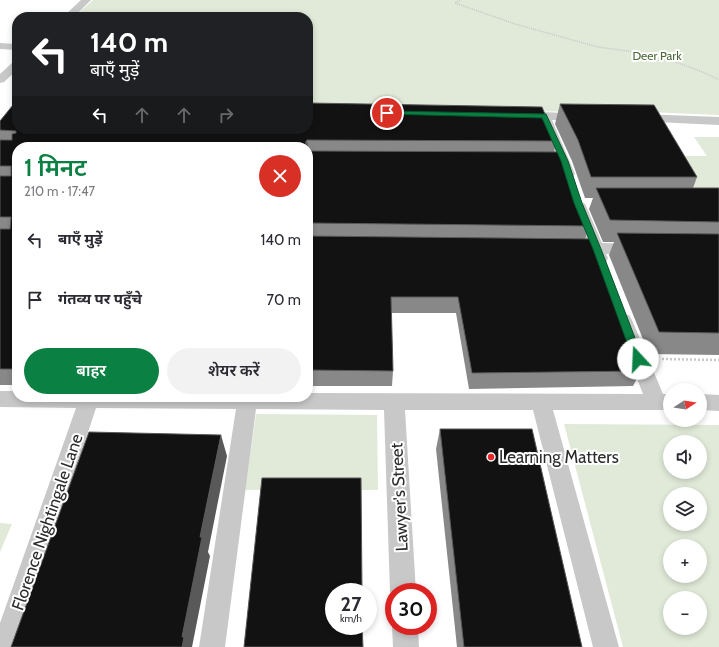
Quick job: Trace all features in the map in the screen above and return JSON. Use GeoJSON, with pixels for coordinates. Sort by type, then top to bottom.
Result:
{"type":"FeatureCollection","features":[{"type":"Feature","properties":{"kind":"street"},"geometry":{"type":"LineString","coordinates":[[73,12],[86,0]]}},
{"type":"Feature","properties":{"kind":"street"},"geometry":{"type":"LineString","coordinates":[[0,46],[12,47]]}},
{"type":"Feature","properties":{"kind":"street"},"geometry":{"type":"LineString","coordinates":[[0,80],[12,69]]}},
{"type":"Feature","properties":{"kind":"street"},"geometry":{"type":"LineString","coordinates":[[512,115],[592,117]]}},
{"type":"Feature","properties":{"kind":"street"},"geometry":{"type":"LineString","coordinates":[[544,116],[556,161],[586,203],[597,249],[605,271]]}},
{"type":"Feature","properties":{"kind":"street"},"geometry":{"type":"LineString","coordinates":[[624,118],[719,121]]}},
{"type":"Feature","properties":{"kind":"street"},"geometry":{"type":"LineString","coordinates":[[558,248],[650,249]]}},
{"type":"Feature","properties":{"kind":"street"},"geometry":{"type":"LineString","coordinates":[[619,307],[638,359],[663,402]]}},
{"type":"Feature","properties":{"kind":"street"},"geometry":{"type":"LineString","coordinates":[[0,399],[12,399]]}},
{"type":"Feature","properties":{"kind":"street"},"geometry":{"type":"LineString","coordinates":[[313,401],[663,402]]}},
{"type":"Feature","properties":{"kind":"street","name":"Florence Nightingale Lane"},"geometry":{"type":"LineString","coordinates":[[5,647],[89,402]]}},
{"type":"Feature","properties":{"kind":"street"},"geometry":{"type":"LineString","coordinates":[[212,647],[247,402]]}},
{"type":"Feature","properties":{"kind":"street","name":"Lawyer's Street"},"geometry":{"type":"LineString","coordinates":[[394,402],[404,583]]}},
{"type":"Feature","properties":{"kind":"street"},"geometry":{"type":"LineString","coordinates":[[541,402],[606,647]]}},
{"type":"Feature","properties":{"kind":"street"},"geometry":{"type":"LineString","coordinates":[[707,402],[719,402]]}},
{"type":"Feature","properties":{"kind":"street"},"geometry":{"type":"LineString","coordinates":[[405,635],[406,647]]}},
{"type":"Feature","properties":{"kind":"path"},"geometry":{"type":"LineString","coordinates":[[460,0],[455,3],[515,24],[598,47],[657,55],[705,73],[719,80]]}},
{"type":"Feature","properties":{"kind":"path"},"geometry":{"type":"LineString","coordinates":[[638,359],[719,360]]}},
{"type":"Feature","properties":{"kind":"green space","name":"Deer Park"},"geometry":{"type":"Polygon","coordinates":[[[93,0],[719,0],[719,115],[647,112],[313,110],[313,12],[80,12],[93,0]]]}},
{"type":"Feature","properties":{"kind":"green space"},"geometry":{"type":"Polygon","coordinates":[[[694,137],[719,137],[719,194],[694,194],[671,156],[707,156],[694,137]]]}},
{"type":"Feature","properties":{"kind":"green space"},"geometry":{"type":"Polygon","coordinates":[[[256,414],[377,415],[378,490],[245,490],[256,414]]]}},
{"type":"Feature","properties":{"kind":"green space"},"geometry":{"type":"Polygon","coordinates":[[[564,424],[663,425],[663,427],[707,427],[707,425],[719,425],[719,647],[623,647],[564,424]]]}},
{"type":"Feature","properties":{"kind":"green space"},"geometry":{"type":"Polygon","coordinates":[[[0,523],[12,524],[0,552],[0,523]]]}},
{"type":"Feature","properties":{"kind":"building"},"geometry":{"type":"Polygon","coordinates":[[[313,103],[542,107],[556,141],[307,140],[306,142],[12,142],[12,369],[0,369],[0,229],[10,229],[11,217],[0,217],[0,176],[11,176],[11,166],[0,166],[0,140],[12,140],[12,134],[313,134],[313,103]]]}},
{"type":"Feature","properties":{"kind":"building"},"geometry":{"type":"Polygon","coordinates":[[[560,104],[654,105],[697,177],[591,177],[578,140],[560,104]]]}},
{"type":"Feature","properties":{"kind":"building"},"geometry":{"type":"Polygon","coordinates":[[[12,106],[12,131],[0,130],[0,121],[12,106]]]}},
{"type":"Feature","properties":{"kind":"building"},"geometry":{"type":"Polygon","coordinates":[[[313,151],[561,152],[589,226],[313,223],[313,151]]]}},
{"type":"Feature","properties":{"kind":"building"},"geometry":{"type":"Polygon","coordinates":[[[596,188],[719,188],[719,222],[610,220],[596,188]]]}},
{"type":"Feature","properties":{"kind":"building"},"geometry":{"type":"Polygon","coordinates":[[[617,233],[719,234],[719,333],[659,332],[617,233]]]}},
{"type":"Feature","properties":{"kind":"building"},"geometry":{"type":"Polygon","coordinates":[[[313,236],[594,239],[633,338],[627,338],[641,371],[472,373],[458,297],[391,297],[393,371],[313,370],[313,236]]]}},
{"type":"Feature","properties":{"kind":"building"},"geometry":{"type":"Polygon","coordinates":[[[440,429],[532,429],[582,647],[464,647],[440,429]]]}},
{"type":"Feature","properties":{"kind":"building"},"geometry":{"type":"Polygon","coordinates":[[[89,432],[221,435],[200,537],[202,537],[182,637],[184,637],[182,647],[11,647],[89,432]]]}},
{"type":"Feature","properties":{"kind":"building"},"geometry":{"type":"Polygon","coordinates":[[[262,478],[361,478],[362,583],[325,583],[325,635],[362,635],[363,647],[244,647],[262,478]]]}},
{"type":"Feature","properties":{"kind":"place","name":"Learning Matters"},"geometry":{"type":"Point","coordinates":[491,457]}},
{"type":"Feature","properties":{"kind":"route"},"geometry":{"type":"LineString","coordinates":[[387,113],[544,116],[564,161],[578,203],[597,249],[638,359]]}}]}
